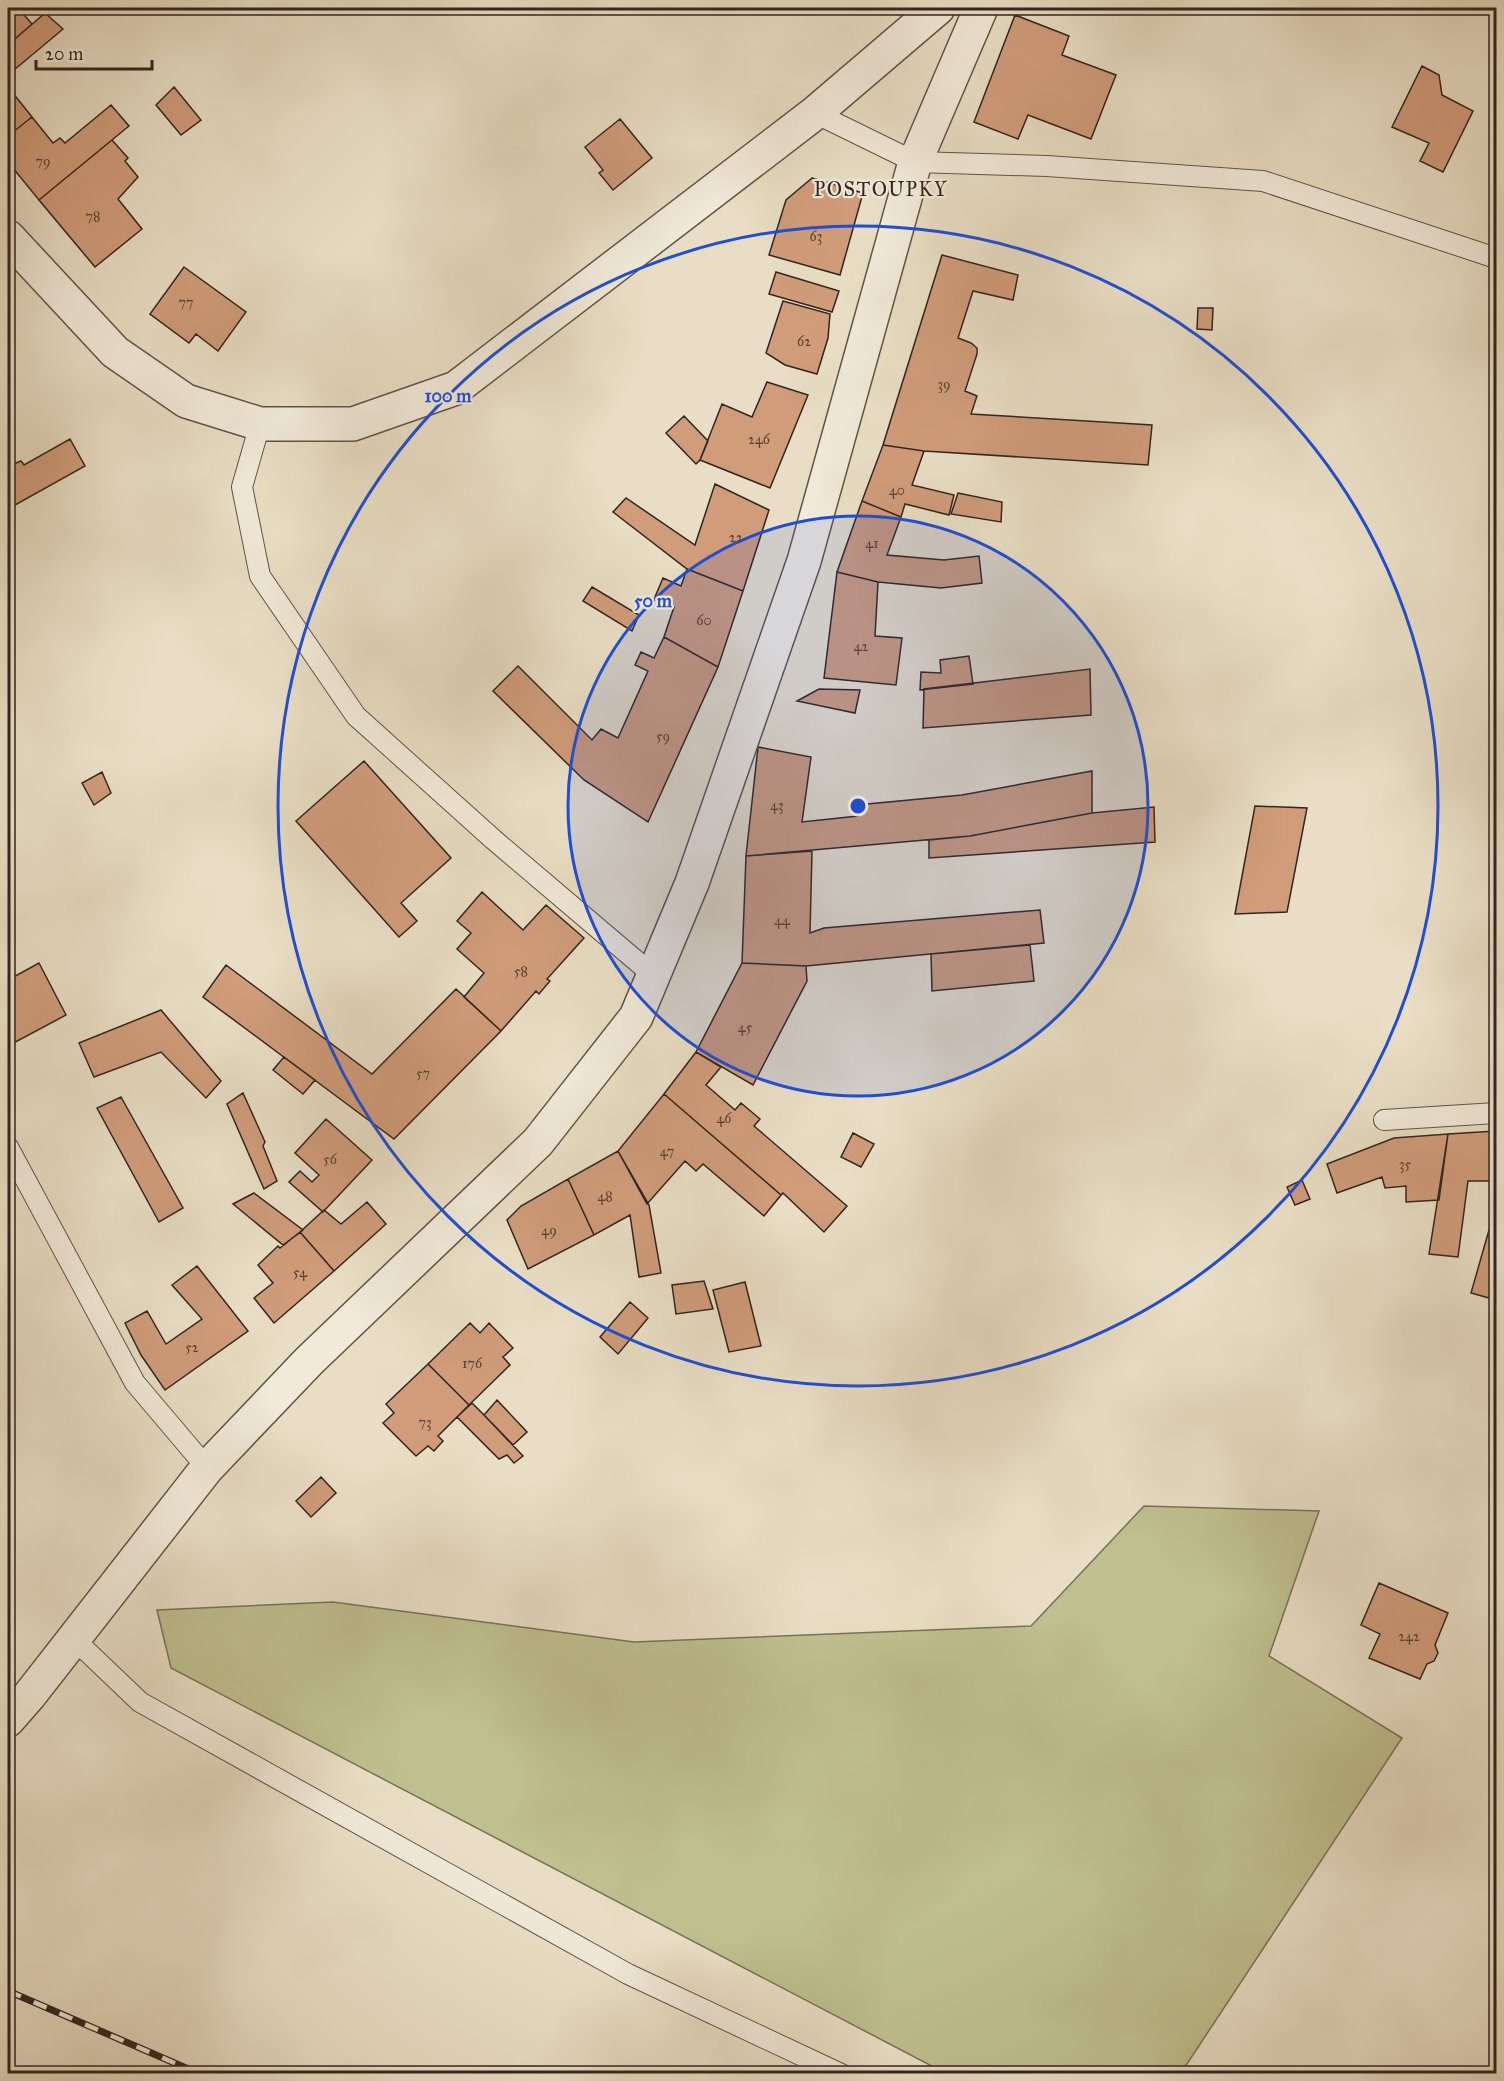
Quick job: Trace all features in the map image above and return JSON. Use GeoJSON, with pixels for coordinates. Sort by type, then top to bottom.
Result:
{"type":"FeatureCollection","features":[{"type":"Feature","properties":{"kind":"street"},"geometry":{"type":"LineString","coordinates":[[8,237],[115,352],[186,401],[260,424],[353,424],[456,388],[815,113],[938,8]]}},
{"type":"Feature","properties":{"kind":"street"},"geometry":{"type":"LineString","coordinates":[[8,1720],[207,1468],[309,1361],[538,1142],[636,1017],[692,883],[804,561],[915,162],[981,8]]}},
{"type":"Feature","properties":{"kind":"lane"},"geometry":{"type":"LineString","coordinates":[[815,113],[915,162],[1047,166],[1263,181],[1497,258]]}},
{"type":"Feature","properties":{"kind":"lane"},"geometry":{"type":"LineString","coordinates":[[260,424],[242,487],[260,576],[356,716],[494,840],[653,975]]}},
{"type":"Feature","properties":{"kind":"lane"},"geometry":{"type":"LineString","coordinates":[[1384,1120],[1497,1113]]}},
{"type":"Feature","properties":{"kind":"lane"},"geometry":{"type":"LineString","coordinates":[[8,1147],[135,1383],[207,1468]]}},
{"type":"Feature","properties":{"kind":"lane"},"geometry":{"type":"LineString","coordinates":[[74,1639],[140,1702],[628,1974],[841,2073]]}},
{"type":"Feature","properties":{"kind":"green space"},"geometry":{"type":"Polygon","coordinates":[[[1144,1506],[1319,1511],[1269,1656],[1402,1738],[1181,2073],[945,2073],[171,1668],[157,1610],[333,1602],[634,1642],[1031,1626],[1144,1506]]]}},
{"type":"Feature","properties":{"kind":"building"},"geometry":{"type":"Polygon","coordinates":[[[18,8],[32,24],[8,45],[8,17],[18,8]]]}},
{"type":"Feature","properties":{"kind":"building"},"geometry":{"type":"Polygon","coordinates":[[[45,13],[63,29],[8,75],[8,45],[45,13]]]}},
{"type":"Feature","properties":{"kind":"building"},"geometry":{"type":"Polygon","coordinates":[[[1015,15],[1069,36],[1062,55],[1116,75],[1091,139],[1028,115],[1018,139],[974,122],[1015,15]]]}},
{"type":"Feature","properties":{"kind":"building"},"geometry":{"type":"Polygon","coordinates":[[[1422,66],[1439,75],[1442,95],[1473,111],[1443,172],[1420,161],[1429,143],[1392,127],[1422,66]]]}},
{"type":"Feature","properties":{"kind":"building"},"geometry":{"type":"Polygon","coordinates":[[[8,87],[32,117],[8,136],[8,87]]]}},
{"type":"Feature","properties":{"kind":"building"},"geometry":{"type":"Polygon","coordinates":[[[174,87],[201,120],[181,135],[156,105],[174,87]]]}},
{"type":"Feature","properties":{"kind":"building"},"geometry":{"type":"Polygon","coordinates":[[[111,105],[129,126],[39,200],[8,162],[8,136],[32,117],[53,143],[60,138],[65,143],[111,105]]]}},
{"type":"Feature","properties":{"kind":"building"},"geometry":{"type":"Polygon","coordinates":[[[620,119],[652,158],[613,190],[599,173],[603,170],[585,147],[620,119]]]}},
{"type":"Feature","properties":{"kind":"building"},"geometry":{"type":"Polygon","coordinates":[[[112,140],[128,158],[125,161],[138,177],[118,199],[142,229],[95,267],[39,200],[112,140]]]}},
{"type":"Feature","properties":{"kind":"building"},"geometry":{"type":"Polygon","coordinates":[[[812,178],[863,193],[840,275],[769,255],[786,200],[812,178]]]}},
{"type":"Feature","properties":{"kind":"building"},"geometry":{"type":"Polygon","coordinates":[[[942,255],[1018,275],[1013,300],[973,291],[958,338],[977,348],[965,391],[977,396],[971,414],[1152,425],[1148,465],[924,451],[883,445],[942,255]]]}},
{"type":"Feature","properties":{"kind":"building"},"geometry":{"type":"Polygon","coordinates":[[[184,267],[246,312],[218,351],[196,334],[189,343],[150,314],[184,267]]]}},
{"type":"Feature","properties":{"kind":"building"},"geometry":{"type":"Polygon","coordinates":[[[776,272],[839,291],[832,312],[769,294],[776,272]]]}},
{"type":"Feature","properties":{"kind":"building"},"geometry":{"type":"Polygon","coordinates":[[[783,301],[830,314],[828,338],[817,374],[785,365],[766,353],[783,301]]]}},
{"type":"Feature","properties":{"kind":"building"},"geometry":{"type":"Polygon","coordinates":[[[1198,308],[1213,308],[1212,330],[1197,329],[1198,308]]]}},
{"type":"Feature","properties":{"kind":"building"},"geometry":{"type":"Polygon","coordinates":[[[767,382],[808,395],[770,488],[700,460],[722,404],[752,417],[767,382]]]}},
{"type":"Feature","properties":{"kind":"building"},"geometry":{"type":"Polygon","coordinates":[[[684,416],[708,441],[696,464],[666,433],[684,416]]]}},
{"type":"Feature","properties":{"kind":"building"},"geometry":{"type":"Polygon","coordinates":[[[70,439],[85,466],[8,509],[8,480],[14,477],[9,466],[21,461],[24,465],[70,439]]]}},
{"type":"Feature","properties":{"kind":"building"},"geometry":{"type":"Polygon","coordinates":[[[883,445],[924,451],[912,485],[954,495],[949,515],[905,504],[901,517],[862,501],[883,445]]]}},
{"type":"Feature","properties":{"kind":"building"},"geometry":{"type":"Polygon","coordinates":[[[715,484],[769,510],[743,591],[687,569],[613,512],[626,498],[695,545],[715,484]]]}},
{"type":"Feature","properties":{"kind":"building"},"geometry":{"type":"Polygon","coordinates":[[[958,493],[1002,502],[1001,522],[951,514],[958,493]]]}},
{"type":"Feature","properties":{"kind":"building"},"geometry":{"type":"Polygon","coordinates":[[[862,501],[901,517],[887,555],[944,560],[979,556],[982,583],[941,588],[878,582],[837,572],[862,501]]]}},
{"type":"Feature","properties":{"kind":"building"},"geometry":{"type":"Polygon","coordinates":[[[687,569],[743,591],[718,667],[664,637],[674,607],[655,597],[663,578],[681,586],[687,569]]]}},
{"type":"Feature","properties":{"kind":"building"},"geometry":{"type":"Polygon","coordinates":[[[837,572],[878,582],[875,636],[902,638],[896,685],[824,678],[837,572]]]}},
{"type":"Feature","properties":{"kind":"building"},"geometry":{"type":"Polygon","coordinates":[[[592,587],[639,615],[632,631],[583,601],[592,587]]]}},
{"type":"Feature","properties":{"kind":"building"},"geometry":{"type":"Polygon","coordinates":[[[664,637],[718,667],[648,822],[584,780],[493,691],[518,666],[592,740],[601,729],[618,738],[648,671],[635,665],[641,652],[654,658],[664,637]]]}},
{"type":"Feature","properties":{"kind":"building"},"geometry":{"type":"Polygon","coordinates":[[[969,656],[973,684],[920,690],[921,672],[941,673],[940,660],[969,656]]]}},
{"type":"Feature","properties":{"kind":"building"},"geometry":{"type":"Polygon","coordinates":[[[1090,669],[1091,715],[923,728],[924,689],[1090,669]]]}},
{"type":"Feature","properties":{"kind":"building"},"geometry":{"type":"Polygon","coordinates":[[[819,689],[860,690],[855,713],[797,701],[819,689]]]}},
{"type":"Feature","properties":{"kind":"building"},"geometry":{"type":"Polygon","coordinates":[[[758,747],[811,757],[802,822],[858,816],[857,805],[962,795],[1092,771],[1092,813],[970,836],[746,856],[758,747]]]}},
{"type":"Feature","properties":{"kind":"building"},"geometry":{"type":"Polygon","coordinates":[[[364,761],[451,858],[401,903],[417,921],[399,937],[296,821],[364,761]]]}},
{"type":"Feature","properties":{"kind":"building"},"geometry":{"type":"Polygon","coordinates":[[[102,772],[111,793],[94,805],[82,783],[102,772]]]}},
{"type":"Feature","properties":{"kind":"building"},"geometry":{"type":"Polygon","coordinates":[[[1255,806],[1307,808],[1287,912],[1235,914],[1255,806]]]}},
{"type":"Feature","properties":{"kind":"building"},"geometry":{"type":"Polygon","coordinates":[[[1154,807],[1155,842],[929,858],[929,840],[970,836],[1092,813],[1154,807]]]}},
{"type":"Feature","properties":{"kind":"building"},"geometry":{"type":"Polygon","coordinates":[[[812,851],[810,933],[824,928],[1040,910],[1044,943],[806,966],[742,963],[746,856],[812,851]]]}},
{"type":"Feature","properties":{"kind":"building"},"geometry":{"type":"Polygon","coordinates":[[[482,892],[523,930],[546,905],[584,938],[547,979],[550,981],[539,994],[536,991],[501,1031],[464,997],[484,973],[457,949],[471,933],[457,921],[482,892]]]}},
{"type":"Feature","properties":{"kind":"building"},"geometry":{"type":"Polygon","coordinates":[[[1030,945],[1034,981],[932,991],[931,954],[1030,945]]]}},
{"type":"Feature","properties":{"kind":"building"},"geometry":{"type":"Polygon","coordinates":[[[39,963],[66,1015],[8,1046],[8,980],[39,963]]]}},
{"type":"Feature","properties":{"kind":"building"},"geometry":{"type":"Polygon","coordinates":[[[742,963],[806,966],[807,981],[753,1085],[696,1052],[742,963]]]}},
{"type":"Feature","properties":{"kind":"building"},"geometry":{"type":"Polygon","coordinates":[[[226,965],[372,1074],[456,989],[501,1031],[394,1139],[203,997],[226,965]]]}},
{"type":"Feature","properties":{"kind":"building"},"geometry":{"type":"Polygon","coordinates":[[[161,1010],[221,1081],[206,1098],[161,1052],[94,1077],[79,1043],[161,1010]]]}},
{"type":"Feature","properties":{"kind":"building"},"geometry":{"type":"Polygon","coordinates":[[[696,1052],[721,1067],[706,1085],[735,1110],[741,1103],[760,1119],[754,1126],[847,1206],[824,1232],[783,1193],[781,1195],[664,1094],[696,1052]]]}},
{"type":"Feature","properties":{"kind":"building"},"geometry":{"type":"Polygon","coordinates":[[[284,1057],[315,1080],[303,1094],[273,1070],[284,1057]]]}},
{"type":"Feature","properties":{"kind":"building"},"geometry":{"type":"Polygon","coordinates":[[[243,1093],[265,1142],[263,1146],[277,1181],[264,1189],[227,1104],[243,1093]]]}},
{"type":"Feature","properties":{"kind":"building"},"geometry":{"type":"Polygon","coordinates":[[[664,1094],[781,1195],[764,1216],[703,1164],[696,1171],[685,1161],[647,1204],[618,1151],[664,1094]]]}},
{"type":"Feature","properties":{"kind":"building"},"geometry":{"type":"Polygon","coordinates":[[[121,1097],[183,1208],[159,1222],[97,1108],[121,1097]]]}},
{"type":"Feature","properties":{"kind":"building"},"geometry":{"type":"Polygon","coordinates":[[[326,1119],[372,1160],[323,1212],[289,1182],[300,1171],[312,1182],[319,1175],[295,1153],[326,1119]]]}},
{"type":"Feature","properties":{"kind":"building"},"geometry":{"type":"Polygon","coordinates":[[[1496,1131],[1496,1174],[1494,1174],[1493,1181],[1468,1181],[1458,1257],[1429,1254],[1448,1134],[1496,1131]]]}},
{"type":"Feature","properties":{"kind":"building"},"geometry":{"type":"Polygon","coordinates":[[[853,1133],[874,1144],[861,1167],[841,1157],[853,1133]]]}},
{"type":"Feature","properties":{"kind":"building"},"geometry":{"type":"Polygon","coordinates":[[[1448,1134],[1439,1200],[1406,1202],[1406,1186],[1385,1188],[1382,1177],[1337,1193],[1327,1164],[1394,1138],[1448,1134]]]}},
{"type":"Feature","properties":{"kind":"building"},"geometry":{"type":"Polygon","coordinates":[[[618,1151],[649,1205],[661,1273],[639,1277],[630,1215],[594,1235],[568,1179],[618,1151]]]}},
{"type":"Feature","properties":{"kind":"building"},"geometry":{"type":"Polygon","coordinates":[[[568,1179],[594,1235],[528,1269],[507,1220],[521,1206],[568,1179]]]}},
{"type":"Feature","properties":{"kind":"building"},"geometry":{"type":"Polygon","coordinates":[[[1302,1180],[1310,1199],[1295,1205],[1287,1187],[1302,1180]]]}},
{"type":"Feature","properties":{"kind":"building"},"geometry":{"type":"Polygon","coordinates":[[[254,1193],[303,1230],[283,1245],[233,1204],[254,1193]]]}},
{"type":"Feature","properties":{"kind":"building"},"geometry":{"type":"Polygon","coordinates":[[[367,1202],[386,1224],[334,1271],[300,1232],[324,1210],[341,1224],[367,1202]]]}},
{"type":"Feature","properties":{"kind":"building"},"geometry":{"type":"Polygon","coordinates":[[[1489,1230],[1496,1233],[1496,1271],[1489,1298],[1471,1293],[1489,1230]]]}},
{"type":"Feature","properties":{"kind":"building"},"geometry":{"type":"Polygon","coordinates":[[[300,1232],[334,1271],[274,1323],[254,1298],[273,1283],[258,1265],[278,1246],[280,1248],[300,1232]]]}},
{"type":"Feature","properties":{"kind":"building"},"geometry":{"type":"Polygon","coordinates":[[[197,1266],[248,1331],[165,1390],[141,1355],[125,1323],[147,1311],[166,1344],[202,1319],[172,1285],[197,1266]]]}},
{"type":"Feature","properties":{"kind":"building"},"geometry":{"type":"Polygon","coordinates":[[[704,1281],[713,1309],[676,1314],[672,1285],[704,1281]]]}},
{"type":"Feature","properties":{"kind":"building"},"geometry":{"type":"Polygon","coordinates":[[[745,1282],[761,1346],[729,1352],[713,1290],[745,1282]]]}},
{"type":"Feature","properties":{"kind":"building"},"geometry":{"type":"Polygon","coordinates":[[[630,1302],[648,1318],[618,1354],[600,1337],[630,1302]]]}},
{"type":"Feature","properties":{"kind":"building"},"geometry":{"type":"Polygon","coordinates":[[[470,1323],[480,1333],[489,1323],[513,1348],[503,1357],[510,1365],[469,1405],[428,1364],[470,1323]]]}},
{"type":"Feature","properties":{"kind":"building"},"geometry":{"type":"Polygon","coordinates":[[[428,1364],[469,1405],[438,1436],[443,1441],[434,1451],[428,1446],[416,1456],[383,1423],[394,1413],[386,1404],[428,1364]]]}},
{"type":"Feature","properties":{"kind":"building"},"geometry":{"type":"Polygon","coordinates":[[[497,1400],[527,1432],[513,1445],[484,1415],[497,1400]]]}},
{"type":"Feature","properties":{"kind":"building"},"geometry":{"type":"Polygon","coordinates":[[[472,1403],[523,1456],[514,1463],[507,1455],[499,1459],[457,1417],[472,1403]]]}},
{"type":"Feature","properties":{"kind":"building"},"geometry":{"type":"Polygon","coordinates":[[[321,1477],[336,1493],[311,1517],[296,1501],[321,1477]]]}},
{"type":"Feature","properties":{"kind":"building"},"geometry":{"type":"Polygon","coordinates":[[[1379,1583],[1448,1613],[1435,1645],[1438,1653],[1434,1661],[1427,1664],[1420,1679],[1369,1658],[1380,1634],[1361,1625],[1379,1583]]]}},
{"type":"Feature","properties":{"kind":"railway"},"geometry":{"type":"LineString","coordinates":[[8,1991],[200,2074]]}},
{"type":"Feature","properties":{"kind":"district","name":"POSTOUPKY"},"geometry":{"type":"Point","coordinates":[881,189]}}]}
